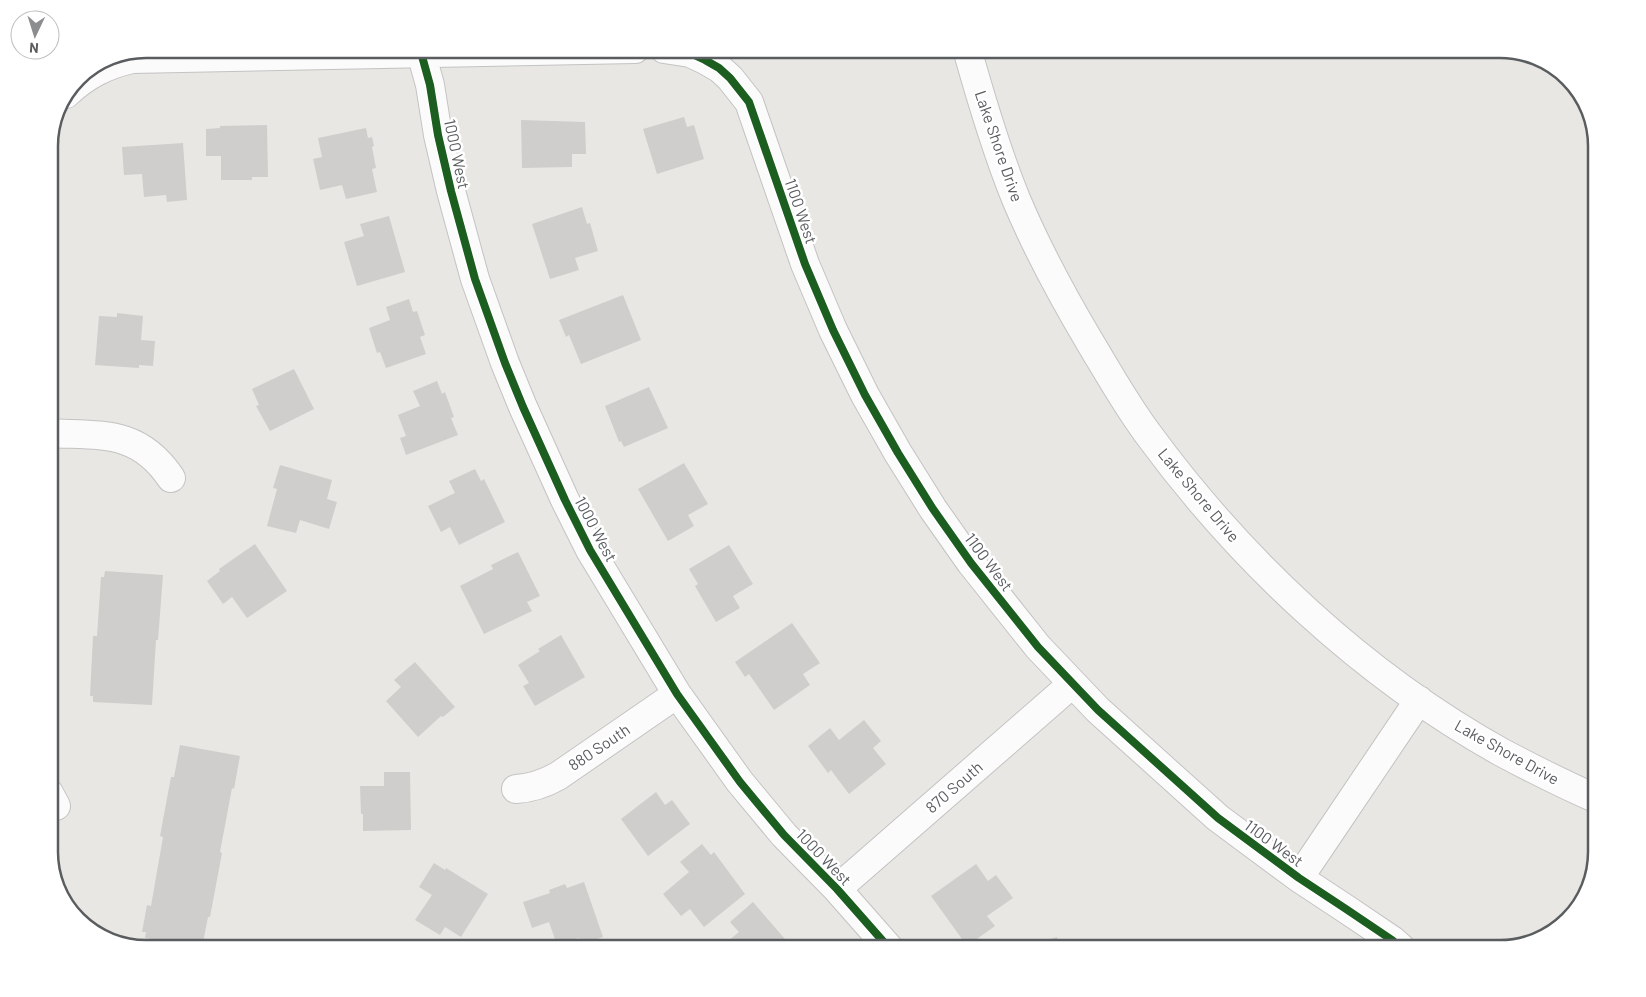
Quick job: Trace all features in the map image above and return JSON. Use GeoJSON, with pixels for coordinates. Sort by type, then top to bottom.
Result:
{"type":"FeatureCollection","features":[{"type":"Feature","properties":{"kind":"street"},"geometry":{"type":"LineString","coordinates":[[104,68],[132,59],[168,58]]}},
{"type":"Feature","properties":{"kind":"street","name":"1000 West"},"geometry":{"type":"LineString","coordinates":[[423,58],[451,191],[475,279],[505,363],[565,500],[582,533],[677,694],[746,790],[784,835],[837,889],[881,939]]}},
{"type":"Feature","properties":{"kind":"street","name":"1100 West"},"geometry":{"type":"LineString","coordinates":[[701,58],[719,68],[730,78],[749,102],[805,264],[833,330],[861,387],[898,453],[933,509],[971,563],[1038,647],[1072,684],[1136,745],[1211,812],[1246,840],[1389,939]]}},
{"type":"Feature","properties":{"kind":"street","name":"Lake Shore Drive"},"geometry":{"type":"LineString","coordinates":[[970,58],[995,140],[1016,199],[1044,259],[1079,324],[1147,433],[1188,485],[1282,589],[1372,667],[1500,752],[1588,795]]}},
{"type":"Feature","properties":{"kind":"street"},"geometry":{"type":"LineString","coordinates":[[58,433],[113,436],[127,440],[153,455],[171,478]]}},
{"type":"Feature","properties":{"kind":"street","name":"870 South"},"geometry":{"type":"LineString","coordinates":[[837,889],[1072,684]]}},
{"type":"Feature","properties":{"kind":"street","name":"880 South"},"geometry":{"type":"LineString","coordinates":[[516,789],[544,784],[558,776],[677,694]]}},
{"type":"Feature","properties":{"kind":"street"},"geometry":{"type":"LineString","coordinates":[[1299,878],[1419,700]]}},
{"type":"Feature","properties":{"kind":"building"},"geometry":{"type":"Polygon","coordinates":[[[684,117],[687,127],[694,125],[704,159],[657,174],[643,129],[684,117]]]}},
{"type":"Feature","properties":{"kind":"building"},"geometry":{"type":"Polygon","coordinates":[[[521,120],[585,122],[586,154],[572,154],[572,167],[522,168],[521,120]]]}},
{"type":"Feature","properties":{"kind":"building"},"geometry":{"type":"Polygon","coordinates":[[[267,125],[268,177],[252,177],[252,180],[221,180],[221,156],[206,156],[206,129],[220,128],[220,126],[267,125]]]}},
{"type":"Feature","properties":{"kind":"building"},"geometry":{"type":"Polygon","coordinates":[[[366,128],[368,138],[372,137],[374,146],[372,147],[376,168],[372,169],[377,192],[346,199],[342,185],[320,190],[313,159],[322,157],[318,138],[366,128]]]}},
{"type":"Feature","properties":{"kind":"building"},"geometry":{"type":"Polygon","coordinates":[[[183,143],[187,200],[167,202],[166,195],[144,197],[142,174],[124,175],[122,147],[183,143]]]}},
{"type":"Feature","properties":{"kind":"building"},"geometry":{"type":"Polygon","coordinates":[[[582,207],[587,224],[590,223],[598,251],[575,258],[579,270],[550,279],[532,224],[582,207]]]}},
{"type":"Feature","properties":{"kind":"building"},"geometry":{"type":"Polygon","coordinates":[[[389,216],[405,272],[357,286],[344,242],[364,236],[360,224],[389,216]]]}},
{"type":"Feature","properties":{"kind":"building"},"geometry":{"type":"Polygon","coordinates":[[[623,295],[641,340],[581,364],[569,335],[566,337],[559,320],[623,295]]]}},
{"type":"Feature","properties":{"kind":"building"},"geometry":{"type":"Polygon","coordinates":[[[409,299],[413,312],[417,311],[425,335],[420,337],[426,354],[386,368],[380,352],[377,353],[369,328],[390,320],[386,307],[409,299]]]}},
{"type":"Feature","properties":{"kind":"building"},"geometry":{"type":"Polygon","coordinates":[[[117,313],[143,316],[141,340],[155,341],[153,366],[139,365],[139,368],[95,365],[99,316],[117,317],[117,313]]]}},
{"type":"Feature","properties":{"kind":"building"},"geometry":{"type":"Polygon","coordinates":[[[294,369],[314,409],[270,431],[256,406],[259,405],[252,389],[294,369]]]}},
{"type":"Feature","properties":{"kind":"building"},"geometry":{"type":"Polygon","coordinates":[[[437,381],[442,394],[445,392],[454,417],[451,418],[458,435],[406,455],[400,438],[406,436],[398,415],[420,406],[413,391],[437,381]]]}},
{"type":"Feature","properties":{"kind":"building"},"geometry":{"type":"Polygon","coordinates":[[[649,387],[668,428],[624,447],[621,441],[619,442],[605,406],[649,387]]]}},
{"type":"Feature","properties":{"kind":"building"},"geometry":{"type":"Polygon","coordinates":[[[684,463],[708,504],[688,515],[694,526],[668,541],[638,489],[684,463]]]}},
{"type":"Feature","properties":{"kind":"building"},"geometry":{"type":"Polygon","coordinates":[[[280,465],[332,480],[327,499],[337,502],[329,529],[300,520],[296,533],[267,526],[277,489],[273,488],[280,465]]]}},
{"type":"Feature","properties":{"kind":"building"},"geometry":{"type":"Polygon","coordinates":[[[475,469],[481,481],[484,479],[505,522],[459,545],[450,527],[441,532],[428,506],[455,493],[449,481],[475,469]]]}},
{"type":"Feature","properties":{"kind":"building"},"geometry":{"type":"Polygon","coordinates":[[[255,544],[287,591],[247,618],[232,597],[223,604],[207,581],[220,571],[219,569],[255,544]]]}},
{"type":"Feature","properties":{"kind":"building"},"geometry":{"type":"Polygon","coordinates":[[[729,545],[753,584],[733,596],[740,608],[716,622],[695,586],[698,584],[689,569],[729,545]]]}},
{"type":"Feature","properties":{"kind":"building"},"geometry":{"type":"Polygon","coordinates":[[[518,552],[540,596],[527,602],[532,611],[484,634],[460,586],[493,569],[491,565],[518,552]]]}},
{"type":"Feature","properties":{"kind":"building"},"geometry":{"type":"Polygon","coordinates":[[[105,571],[163,575],[152,705],[93,702],[93,696],[90,696],[93,636],[97,636],[101,577],[104,577],[105,571]]]}},
{"type":"Feature","properties":{"kind":"building"},"geometry":{"type":"Polygon","coordinates":[[[792,623],[820,663],[803,674],[810,685],[774,710],[749,674],[745,677],[735,662],[792,623]]]}},
{"type":"Feature","properties":{"kind":"building"},"geometry":{"type":"Polygon","coordinates":[[[561,635],[585,677],[535,706],[523,686],[529,683],[518,665],[540,651],[538,649],[561,635]]]}},
{"type":"Feature","properties":{"kind":"building"},"geometry":{"type":"Polygon","coordinates":[[[415,662],[455,707],[443,717],[441,716],[418,737],[386,701],[401,687],[394,680],[415,662]]]}},
{"type":"Feature","properties":{"kind":"building"},"geometry":{"type":"Polygon","coordinates":[[[864,720],[881,741],[873,748],[886,764],[849,794],[831,770],[828,773],[808,746],[830,728],[839,740],[864,720]]]}},
{"type":"Feature","properties":{"kind":"building"},"geometry":{"type":"Polygon","coordinates":[[[180,745],[240,756],[220,852],[222,853],[210,917],[208,917],[204,939],[151,939],[145,938],[146,932],[142,932],[147,905],[151,906],[163,837],[160,836],[171,777],[174,777],[180,745]]]}},
{"type":"Feature","properties":{"kind":"building"},"geometry":{"type":"Polygon","coordinates":[[[384,772],[410,772],[411,830],[363,831],[360,786],[384,786],[384,772]]]}},
{"type":"Feature","properties":{"kind":"building"},"geometry":{"type":"Polygon","coordinates":[[[656,792],[665,805],[672,800],[690,824],[648,856],[621,819],[656,792]]]}},
{"type":"Feature","properties":{"kind":"building"},"geometry":{"type":"Polygon","coordinates":[[[702,844],[711,855],[714,852],[745,894],[704,927],[690,909],[681,916],[663,894],[689,872],[680,862],[702,844]]]}},
{"type":"Feature","properties":{"kind":"building"},"geometry":{"type":"Polygon","coordinates":[[[434,863],[445,870],[446,868],[488,894],[461,937],[445,927],[440,935],[415,920],[432,895],[419,887],[434,863]]]}},
{"type":"Feature","properties":{"kind":"building"},"geometry":{"type":"Polygon","coordinates":[[[976,864],[988,881],[996,875],[1013,898],[987,916],[995,926],[977,939],[962,939],[931,896],[976,864]]]}},
{"type":"Feature","properties":{"kind":"building"},"geometry":{"type":"Polygon","coordinates":[[[584,882],[603,937],[597,939],[555,939],[549,922],[532,928],[523,902],[550,893],[549,890],[565,884],[567,888],[584,882]]]}},
{"type":"Feature","properties":{"kind":"building"},"geometry":{"type":"Polygon","coordinates":[[[753,902],[785,939],[730,939],[739,932],[730,922],[753,902]]]}},
{"type":"Feature","properties":{"kind":"cycle path"},"geometry":{"type":"LineString","coordinates":[[422,58],[430,85],[438,135],[451,191],[475,279],[523,407],[590,550],[677,694],[740,782],[784,835],[837,889],[881,939]]}},
{"type":"Feature","properties":{"kind":"cycle path"},"geometry":{"type":"LineString","coordinates":[[701,58],[719,68],[730,78],[749,102],[805,264],[833,330],[865,395],[898,453],[933,509],[971,563],[1038,647],[1098,710],[1218,818],[1299,878],[1390,939]]}}]}
